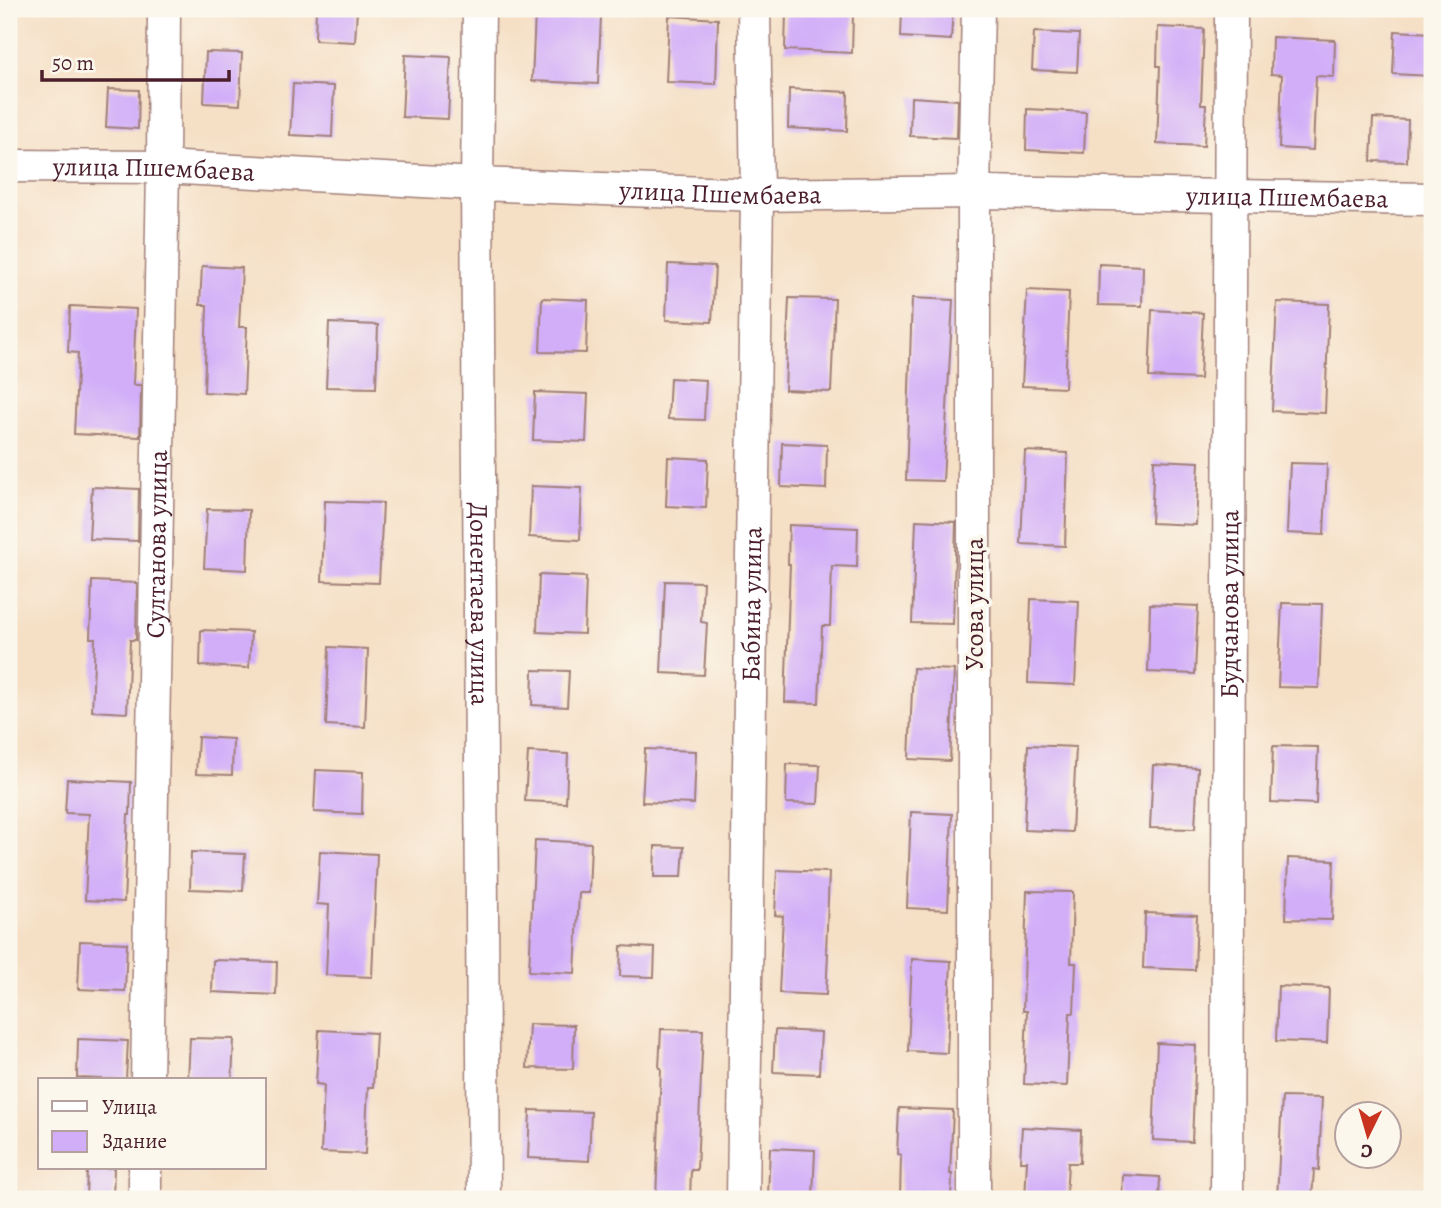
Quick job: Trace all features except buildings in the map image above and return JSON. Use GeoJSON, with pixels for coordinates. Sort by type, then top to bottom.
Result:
{"type":"FeatureCollection","features":[{"type":"Feature","properties":{"kind":"street","name":"Султанова улица"},"geometry":{"type":"LineString","coordinates":[[147,1078],[164,9]]}},
{"type":"Feature","properties":{"kind":"street","name":"Донентаева улица"},"geometry":{"type":"LineString","coordinates":[[479,9],[477,184],[484,1199]]}},
{"type":"Feature","properties":{"kind":"street","name":"Бабина улица"},"geometry":{"type":"LineString","coordinates":[[743,1199],[757,195],[754,9]]}},
{"type":"Feature","properties":{"kind":"street","name":"Усова улица"},"geometry":{"type":"LineString","coordinates":[[974,1199],[974,192],[978,9]]}},
{"type":"Feature","properties":{"kind":"street","name":"Будчанова улица"},"geometry":{"type":"LineString","coordinates":[[1227,1199],[1231,9]]}},
{"type":"Feature","properties":{"kind":"street","name":"улица Пшембаева"},"geometry":{"type":"LineString","coordinates":[[9,166],[163,167],[477,184],[757,195],[974,192],[1432,199]]}},
{"type":"Feature","properties":{"kind":"street"},"geometry":{"type":"LineString","coordinates":[[145,1170],[145,1199]]}}]}
